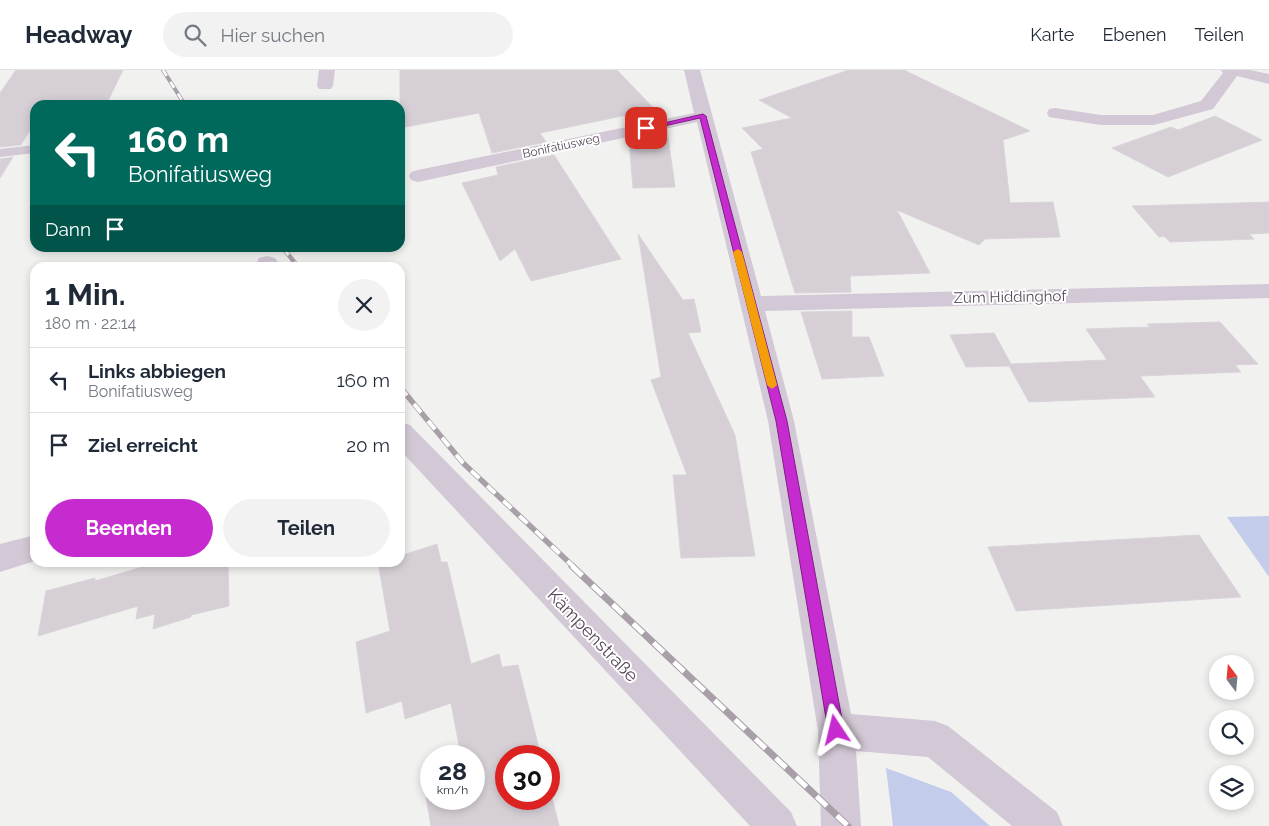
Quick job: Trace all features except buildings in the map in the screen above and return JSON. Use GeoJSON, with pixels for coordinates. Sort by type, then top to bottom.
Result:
{"type":"FeatureCollection","features":[{"type":"Feature","properties":{"kind":"street"},"geometry":{"type":"LineString","coordinates":[[325,86],[326,70]]}},
{"type":"Feature","properties":{"kind":"street"},"geometry":{"type":"LineString","coordinates":[[692,70],[781,421],[836,730],[841,826]]}},
{"type":"Feature","properties":{"kind":"street"},"geometry":{"type":"LineString","coordinates":[[1055,113],[1101,120],[1154,120],[1208,105],[1231,71],[1269,79]]}},
{"type":"Feature","properties":{"kind":"street","name":"Bonifatiusweg"},"geometry":{"type":"LineString","coordinates":[[418,176],[703,116]]}},
{"type":"Feature","properties":{"kind":"street","name":"Zum Hiddinghof"},"geometry":{"type":"LineString","coordinates":[[751,304],[1269,291]]}},
{"type":"Feature","properties":{"kind":"street","name":"Kämpenstraße"},"geometry":{"type":"LineString","coordinates":[[405,443],[777,826]]}},
{"type":"Feature","properties":{"kind":"street"},"geometry":{"type":"LineString","coordinates":[[0,558],[30,549]]}},
{"type":"Feature","properties":{"kind":"street"},"geometry":{"type":"LineString","coordinates":[[836,730],[935,739],[1043,826]]}},
{"type":"Feature","properties":{"kind":"lane"},"geometry":{"type":"LineString","coordinates":[[0,153],[30,149]]}},
{"type":"Feature","properties":{"kind":"shaded area"},"geometry":{"type":"Polygon","coordinates":[[[1269,516],[1269,577],[1227,517],[1269,516]]]}},
{"type":"Feature","properties":{"kind":"shaded area"},"geometry":{"type":"Polygon","coordinates":[[[886,768],[951,792],[990,826],[893,826],[886,768]]]}},
{"type":"Feature","properties":{"kind":"railway"},"geometry":{"type":"LineString","coordinates":[[163,70],[182,100]]}},
{"type":"Feature","properties":{"kind":"railway"},"geometry":{"type":"LineString","coordinates":[[286,252],[294,262]]}},
{"type":"Feature","properties":{"kind":"railway"},"geometry":{"type":"LineString","coordinates":[[405,393],[463,463],[574,567]]}},
{"type":"Feature","properties":{"kind":"railway"},"geometry":{"type":"LineString","coordinates":[[572,566],[848,826]]}},
{"type":"Feature","properties":{"kind":"slow traffic"},"geometry":{"type":"LineString","coordinates":[[738,252],[772,385]]}},
{"type":"Feature","properties":{"kind":"route"},"geometry":{"type":"LineString","coordinates":[[646,128],[703,116],[781,421],[836,730]]}}]}
